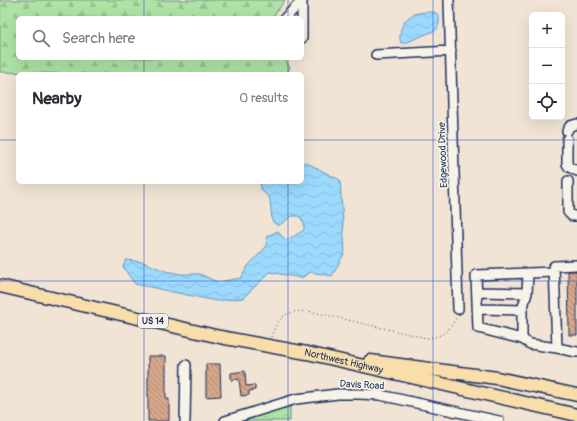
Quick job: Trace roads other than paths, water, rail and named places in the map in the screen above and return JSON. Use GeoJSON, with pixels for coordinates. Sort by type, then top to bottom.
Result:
{"type":"FeatureCollection","features":[{"type":"Feature","properties":{"kind":"main road","name":"US 14"},"geometry":{"type":"LineString","coordinates":[[0,286],[220,337],[307,353]]}},
{"type":"Feature","properties":{"kind":"main road","name":"Northwest Highway"},"geometry":{"type":"LineString","coordinates":[[307,353],[497,378],[577,396]]}},
{"type":"Feature","properties":{"kind":"main road","name":"Northwest Highway"},"geometry":{"type":"LineString","coordinates":[[307,353],[577,416]]}},
{"type":"Feature","properties":{"kind":"street","name":"Edgewood Drive"},"geometry":{"type":"LineString","coordinates":[[450,0],[458,309]]}},
{"type":"Feature","properties":{"kind":"street"},"geometry":{"type":"LineString","coordinates":[[287,16],[302,1]]}},
{"type":"Feature","properties":{"kind":"street"},"geometry":{"type":"LineString","coordinates":[[302,1],[302,16]]}},
{"type":"Feature","properties":{"kind":"street"},"geometry":{"type":"LineString","coordinates":[[376,55],[451,51]]}},
{"type":"Feature","properties":{"kind":"street"},"geometry":{"type":"LineString","coordinates":[[577,124],[570,126],[567,135],[567,164],[569,167],[577,171]]}},
{"type":"Feature","properties":{"kind":"street"},"geometry":{"type":"LineString","coordinates":[[568,181],[568,212],[572,216],[577,216]]}},
{"type":"Feature","properties":{"kind":"street"},"geometry":{"type":"LineString","coordinates":[[557,348],[554,266],[577,265]]}},
{"type":"Feature","properties":{"kind":"street"},"geometry":{"type":"LineString","coordinates":[[554,272],[476,275],[478,328],[522,338],[530,344],[577,352]]}},
{"type":"Feature","properties":{"kind":"street"},"geometry":{"type":"LineString","coordinates":[[522,338],[522,310],[527,293],[528,273]]}},
{"type":"Feature","properties":{"kind":"street"},"geometry":{"type":"LineString","coordinates":[[477,292],[527,293]]}},
{"type":"Feature","properties":{"kind":"street"},"geometry":{"type":"LineString","coordinates":[[478,309],[522,310]]}},
{"type":"Feature","properties":{"kind":"street"},"geometry":{"type":"LineString","coordinates":[[185,421],[186,365]]}},
{"type":"Feature","properties":{"kind":"street","name":"Davis Road"},"geometry":{"type":"LineString","coordinates":[[225,421],[296,399],[338,394],[380,395],[499,421]]}},
{"type":"Feature","properties":{"kind":"water"},"geometry":{"type":"Polygon","coordinates":[[[434,12],[439,15],[439,24],[436,30],[405,43],[401,43],[400,35],[402,26],[408,18],[417,13],[434,12]]]}},
{"type":"Feature","properties":{"kind":"water"},"geometry":{"type":"Polygon","coordinates":[[[304,163],[340,180],[345,252],[332,276],[311,272],[301,278],[270,272],[243,298],[216,301],[135,284],[123,267],[126,260],[143,262],[165,271],[181,274],[200,274],[217,282],[241,278],[248,266],[266,247],[267,236],[278,231],[284,239],[291,238],[304,230],[304,223],[299,216],[292,216],[278,226],[272,221],[270,199],[261,189],[260,184],[304,184],[304,163]]]}}]}
